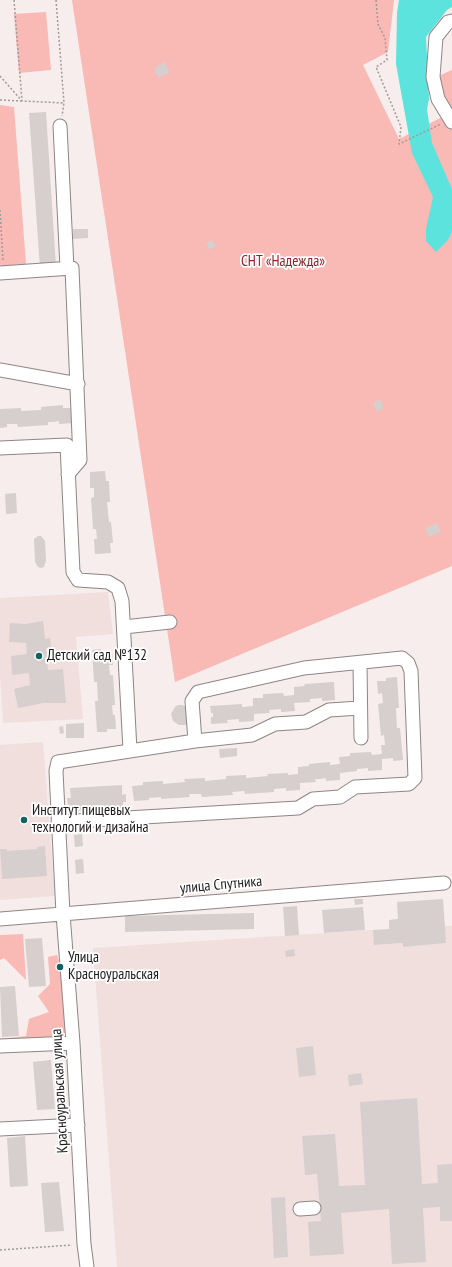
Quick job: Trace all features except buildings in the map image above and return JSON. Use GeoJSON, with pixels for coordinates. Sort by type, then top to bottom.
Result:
{"type":"FeatureCollection","features":[{"type":"Feature","properties":{"kind":"street"},"geometry":{"type":"LineString","coordinates":[[452,21],[448,22],[436,37],[433,77],[438,99],[452,122]]}},
{"type":"Feature","properties":{"kind":"street"},"geometry":{"type":"LineString","coordinates":[[60,126],[67,268]]}},
{"type":"Feature","properties":{"kind":"street"},"geometry":{"type":"LineString","coordinates":[[2,273],[72,268],[80,460],[68,474]]}},
{"type":"Feature","properties":{"kind":"street"},"geometry":{"type":"LineString","coordinates":[[0,370],[78,384]]}},
{"type":"Feature","properties":{"kind":"street"},"geometry":{"type":"LineString","coordinates":[[0,448],[67,445],[73,572],[78,580],[108,582],[118,588],[122,601],[130,750],[252,735],[274,724],[306,722],[329,710],[360,708]]}},
{"type":"Feature","properties":{"kind":"street"},"geometry":{"type":"LineString","coordinates":[[124,628],[170,622]]}},
{"type":"Feature","properties":{"kind":"street"},"geometry":{"type":"LineString","coordinates":[[58,822],[298,808],[313,798],[340,797],[355,787],[409,784],[415,778],[411,670],[408,663],[402,658],[304,668],[198,692],[192,701],[195,741]]}},
{"type":"Feature","properties":{"kind":"street"},"geometry":{"type":"LineString","coordinates":[[360,663],[361,738]]}},
{"type":"Feature","properties":{"kind":"street","name":"Красноуральская улица"},"geometry":{"type":"LineString","coordinates":[[87,1267],[84,1244],[73,1043],[63,914],[56,771],[58,762],[130,750]]}},
{"type":"Feature","properties":{"kind":"street","name":"улица Спутника"},"geometry":{"type":"LineString","coordinates":[[0,919],[444,883]]}},
{"type":"Feature","properties":{"kind":"street"},"geometry":{"type":"LineString","coordinates":[[0,1046],[73,1043]]}},
{"type":"Feature","properties":{"kind":"street"},"geometry":{"type":"LineString","coordinates":[[0,1128],[78,1124]]}},
{"type":"Feature","properties":{"kind":"street"},"geometry":{"type":"LineString","coordinates":[[300,1209],[314,1208]]}},
{"type":"Feature","properties":{"kind":"path"},"geometry":{"type":"LineString","coordinates":[[14,0],[22,101]]}},
{"type":"Feature","properties":{"kind":"path"},"geometry":{"type":"LineString","coordinates":[[56,0],[64,103],[60,126]]}},
{"type":"Feature","properties":{"kind":"path"},"geometry":{"type":"LineString","coordinates":[[376,0],[378,24],[385,38],[387,60],[376,67],[401,127],[399,144],[430,129]]}},
{"type":"Feature","properties":{"kind":"path"},"geometry":{"type":"LineString","coordinates":[[0,76],[22,101]]}},
{"type":"Feature","properties":{"kind":"path"},"geometry":{"type":"LineString","coordinates":[[0,100],[64,103]]}},
{"type":"Feature","properties":{"kind":"path"},"geometry":{"type":"LineString","coordinates":[[0,210],[2,273]]}},
{"type":"Feature","properties":{"kind":"path"},"geometry":{"type":"LineString","coordinates":[[0,1250],[84,1244]]}},
{"type":"Feature","properties":{"kind":"shaded area","name":"Детский сад №132"},"geometry":{"type":"Polygon","coordinates":[[[108,592],[113,634],[76,637],[83,719],[3,723],[0,675],[0,598],[108,592]]]}},
{"type":"Feature","properties":{"kind":"shaded area","name":"Институт пищевых технологий и дизайна"},"geometry":{"type":"Polygon","coordinates":[[[43,742],[55,896],[0,900],[0,745],[43,742]]]}},
{"type":"Feature","properties":{"kind":"shaded area"},"geometry":{"type":"Polygon","coordinates":[[[444,926],[452,926],[452,1267],[117,1267],[93,948],[373,930],[375,945],[403,943],[404,946],[445,943],[444,926]]]}},
{"type":"Feature","properties":{"kind":"green space","name":"СНТ «Надежда»"},"geometry":{"type":"Polygon","coordinates":[[[72,0],[394,0],[388,52],[363,65],[399,139],[452,112],[452,566],[175,682],[72,0]]]}},
{"type":"Feature","properties":{"kind":"green space"},"geometry":{"type":"Polygon","coordinates":[[[46,12],[51,70],[19,73],[14,14],[46,12]]]}},
{"type":"Feature","properties":{"kind":"green space"},"geometry":{"type":"Polygon","coordinates":[[[452,70],[452,111],[436,77],[452,70]]]}},
{"type":"Feature","properties":{"kind":"green space"},"geometry":{"type":"Polygon","coordinates":[[[0,105],[14,107],[26,264],[1,266],[0,264],[0,105]]]}},
{"type":"Feature","properties":{"kind":"green space"},"geometry":{"type":"Polygon","coordinates":[[[23,934],[26,980],[4,958],[0,960],[0,935],[23,934]]]}},
{"type":"Feature","properties":{"kind":"green space"},"geometry":{"type":"Polygon","coordinates":[[[57,955],[67,987],[68,1038],[0,1044],[0,1039],[26,1036],[29,1019],[49,1012],[38,996],[50,984],[48,957],[57,955]]]}},
{"type":"Feature","properties":{"kind":"water"},"geometry":{"type":"Polygon","coordinates":[[[399,0],[452,0],[452,7],[447,10],[426,37],[429,99],[427,109],[432,143],[452,189],[452,231],[448,240],[436,252],[426,241],[426,229],[433,197],[412,153],[396,64],[397,13],[399,0]]]}},
{"type":"Feature","properties":{"kind":"place","name":"Детский сад №132"},"geometry":{"type":"Point","coordinates":[39,656]}},
{"type":"Feature","properties":{"kind":"place","name":"Институт пищевых технологий и дизайна"},"geometry":{"type":"Point","coordinates":[24,820]}},
{"type":"Feature","properties":{"kind":"place","name":"Улица Красноуральская"},"geometry":{"type":"Point","coordinates":[60,967]}}]}
